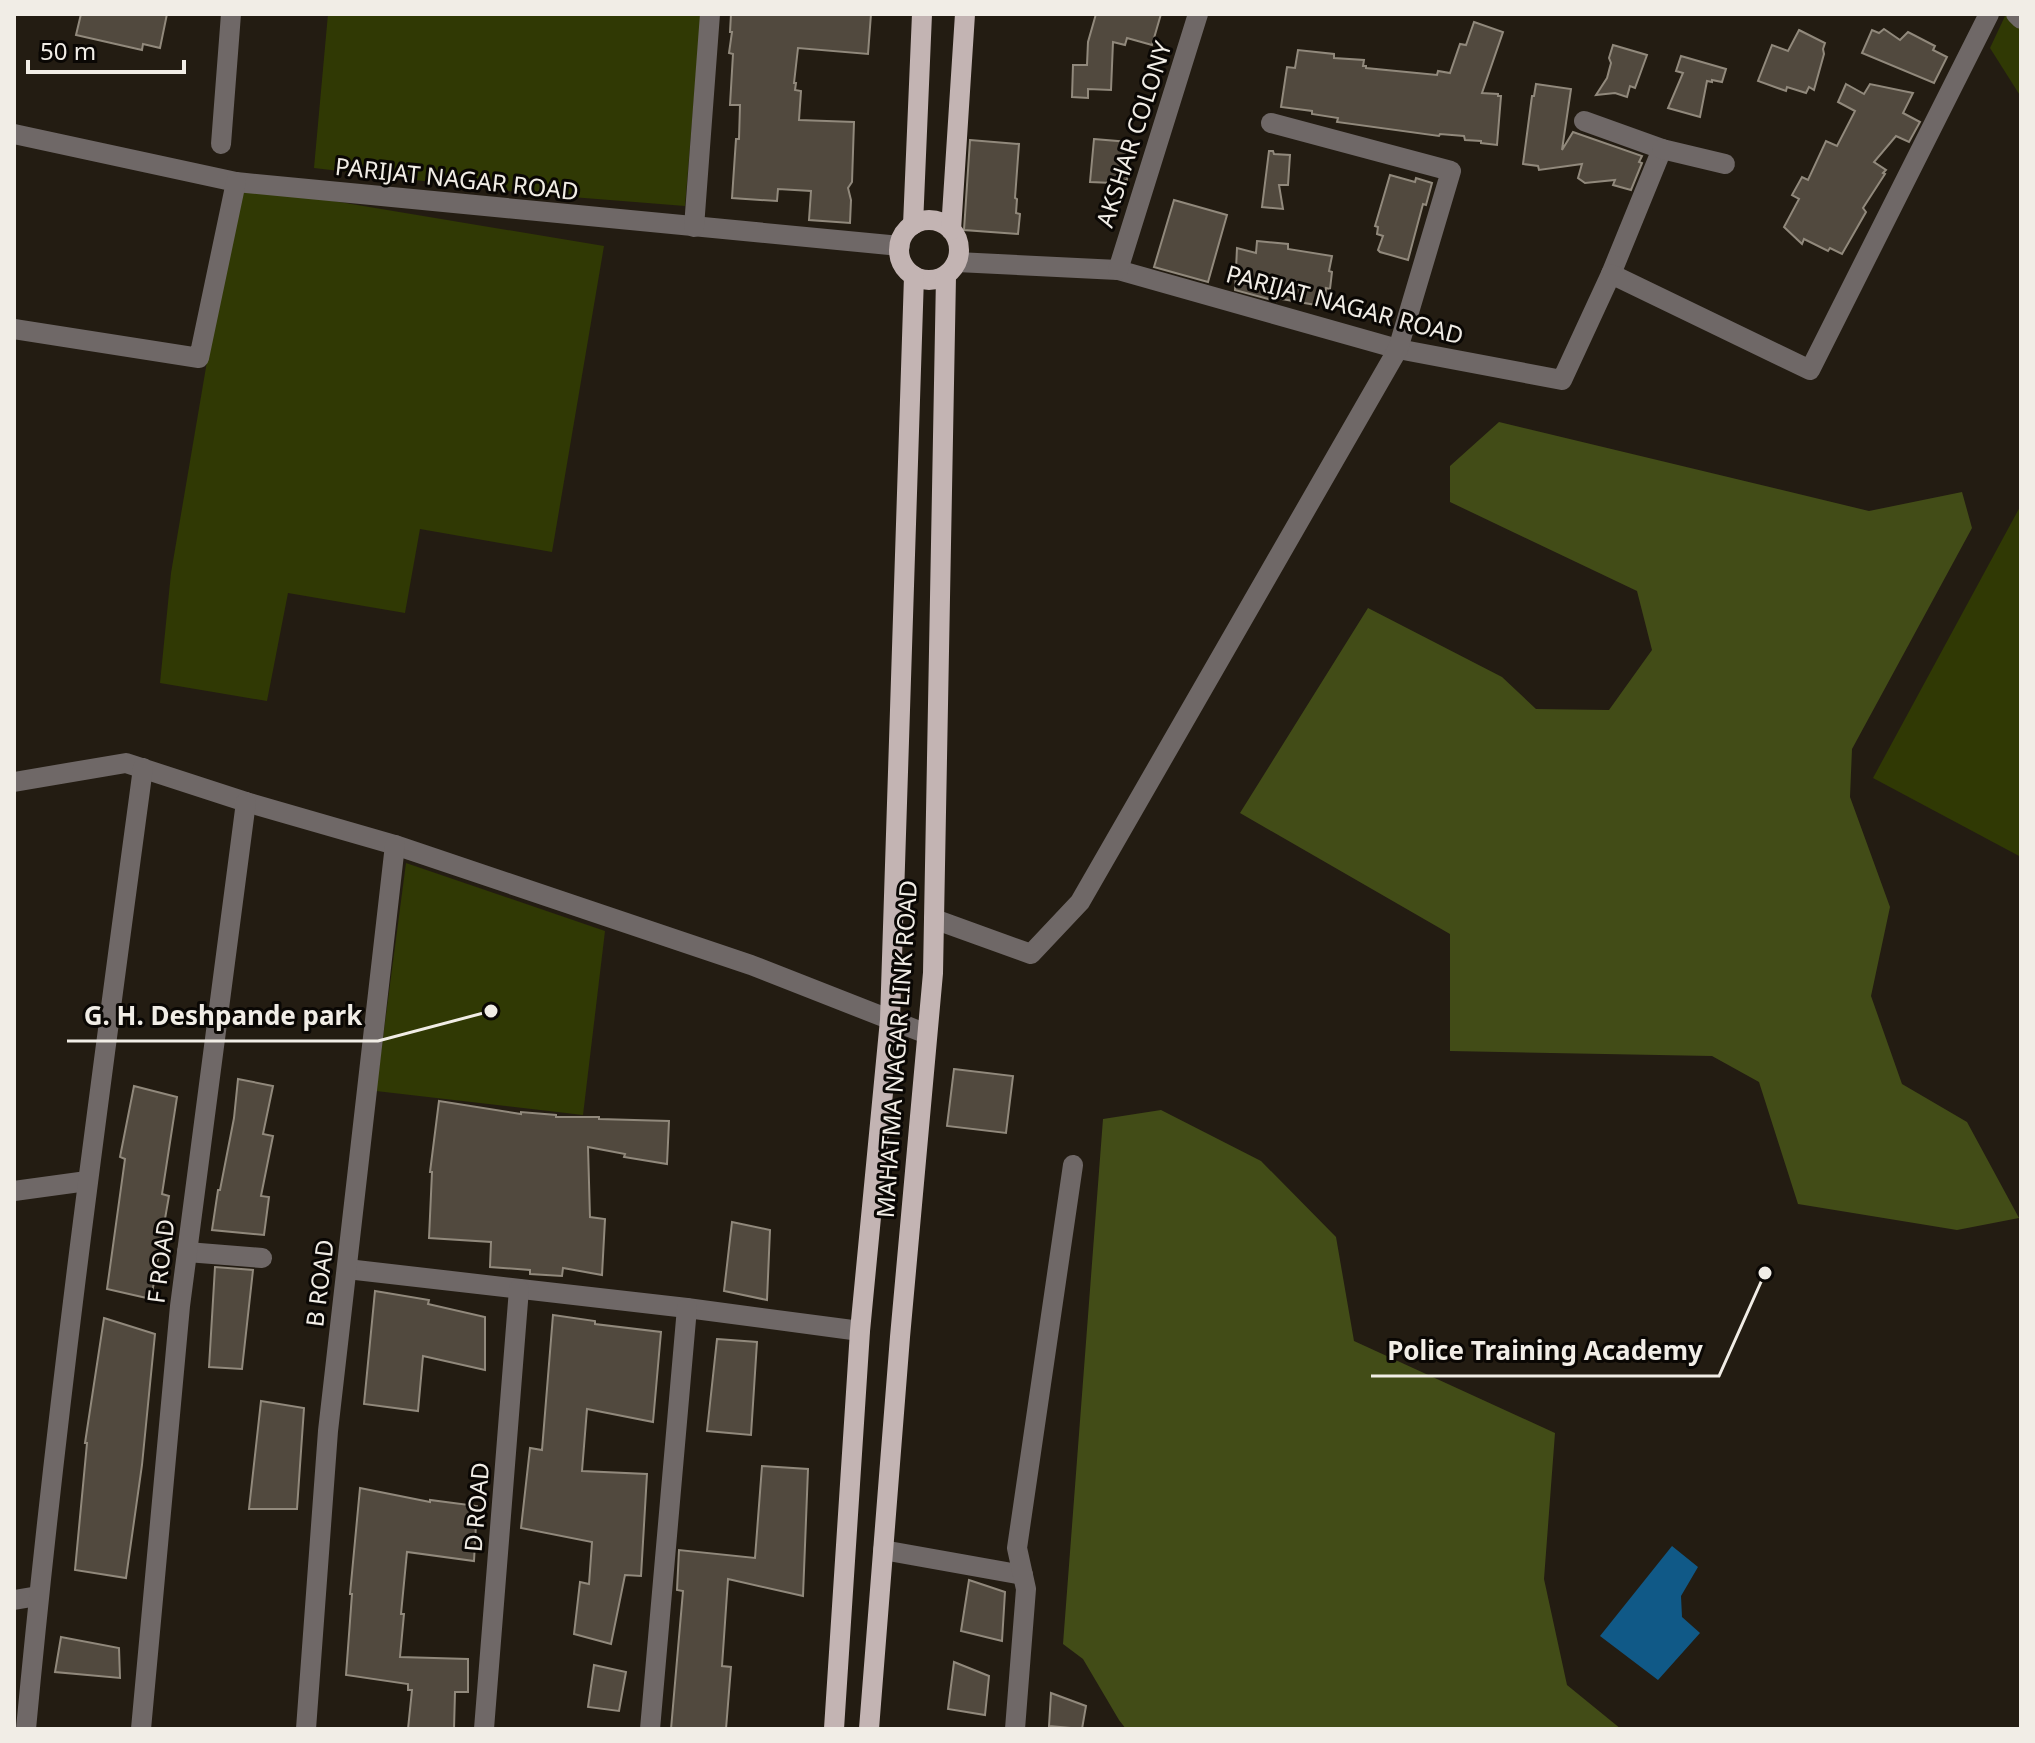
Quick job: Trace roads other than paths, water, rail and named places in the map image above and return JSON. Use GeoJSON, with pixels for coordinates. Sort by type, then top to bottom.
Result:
{"type":"FeatureCollection","features":[{"type":"Feature","properties":{"kind":"main road"},"geometry":{"type":"LineString","coordinates":[[913,225],[922,14]]}},
{"type":"Feature","properties":{"kind":"main road"},"geometry":{"type":"LineString","coordinates":[[951,230],[965,14]]}},
{"type":"Feature","properties":{"kind":"main road"},"geometry":{"type":"LineString","coordinates":[[933,221],[951,230],[959,245],[951,269],[931,280],[907,271],[902,263],[900,246],[904,234],[913,225],[933,221]]}},
{"type":"Feature","properties":{"kind":"main road","name":"MAHATMA NAGAR LINK ROAD"},"geometry":{"type":"LineString","coordinates":[[869,1729],[933,973],[951,269]]}},
{"type":"Feature","properties":{"kind":"main road","name":"MAHATMA NAGAR LINK ROAD"},"geometry":{"type":"LineString","coordinates":[[834,1729],[860,1331],[890,1020],[914,276]]}},
{"type":"Feature","properties":{"kind":"street"},"geometry":{"type":"LineString","coordinates":[[221,144],[231,14]]}},
{"type":"Feature","properties":{"kind":"street"},"geometry":{"type":"LineString","coordinates":[[694,227],[710,14]]}},
{"type":"Feature","properties":{"kind":"street","name":"AKSHAR COLONY"},"geometry":{"type":"LineString","coordinates":[[1118,270],[1198,14]]}},
{"type":"Feature","properties":{"kind":"street"},"geometry":{"type":"LineString","coordinates":[[1662,149],[1611,274],[1810,370],[1989,14]]}},
{"type":"Feature","properties":{"kind":"street"},"geometry":{"type":"LineString","coordinates":[[2016,14],[2021,19]]}},
{"type":"Feature","properties":{"kind":"street"},"geometry":{"type":"LineString","coordinates":[[1584,121],[1662,149],[1725,164]]}},
{"type":"Feature","properties":{"kind":"street"},"geometry":{"type":"LineString","coordinates":[[934,919],[1031,954],[1080,902],[1398,349],[1451,171],[1271,123]]}},
{"type":"Feature","properties":{"kind":"street","name":"PARIJAT NAGAR ROAD"},"geometry":{"type":"LineString","coordinates":[[14,134],[236,182],[900,246]]}},
{"type":"Feature","properties":{"kind":"street"},"geometry":{"type":"LineString","coordinates":[[14,329],[199,358],[236,182]]}},
{"type":"Feature","properties":{"kind":"street","name":"PARIJAT NAGAR ROAD"},"geometry":{"type":"LineString","coordinates":[[951,269],[1118,270],[1398,349],[1562,380],[1611,274]]}},
{"type":"Feature","properties":{"kind":"street"},"geometry":{"type":"LineString","coordinates":[[14,782],[126,763],[395,845],[751,965],[927,1034]]}},
{"type":"Feature","properties":{"kind":"street"},"geometry":{"type":"LineString","coordinates":[[26,1729],[38,1596],[87,1181],[143,768]]}},
{"type":"Feature","properties":{"kind":"street","name":"F ROAD"},"geometry":{"type":"LineString","coordinates":[[141,1729],[180,1306],[246,802]]}},
{"type":"Feature","properties":{"kind":"street","name":"B ROAD"},"geometry":{"type":"LineString","coordinates":[[306,1729],[328,1431],[395,845]]}},
{"type":"Feature","properties":{"kind":"street"},"geometry":{"type":"LineString","coordinates":[[1015,1729],[1026,1589],[1017,1548],[1073,1165]]}},
{"type":"Feature","properties":{"kind":"street"},"geometry":{"type":"LineString","coordinates":[[14,1191],[87,1181]]}},
{"type":"Feature","properties":{"kind":"street"},"geometry":{"type":"LineString","coordinates":[[187,1252],[262,1258]]}},
{"type":"Feature","properties":{"kind":"street"},"geometry":{"type":"LineString","coordinates":[[347,1269],[860,1331]]}},
{"type":"Feature","properties":{"kind":"street","name":"D ROAD"},"geometry":{"type":"LineString","coordinates":[[484,1729],[519,1289]]}},
{"type":"Feature","properties":{"kind":"street"},"geometry":{"type":"LineString","coordinates":[[650,1729],[687,1308]]}},
{"type":"Feature","properties":{"kind":"street"},"geometry":{"type":"LineString","coordinates":[[883,1550],[1023,1575]]}},
{"type":"Feature","properties":{"kind":"street"},"geometry":{"type":"LineString","coordinates":[[14,1600],[38,1596]]}},
{"type":"Feature","properties":{"kind":"water"},"geometry":{"type":"Polygon","coordinates":[[[1672,1546],[1698,1567],[1681,1596],[1682,1617],[1700,1633],[1658,1680],[1600,1636],[1672,1546]]]}},
{"type":"Feature","properties":{"kind":"place","name":"G. H. Deshpande park"},"geometry":{"type":"Point","coordinates":[491,1011]}},
{"type":"Feature","properties":{"kind":"place","name":"Police Training Academy"},"geometry":{"type":"Point","coordinates":[1765,1273]}}]}
